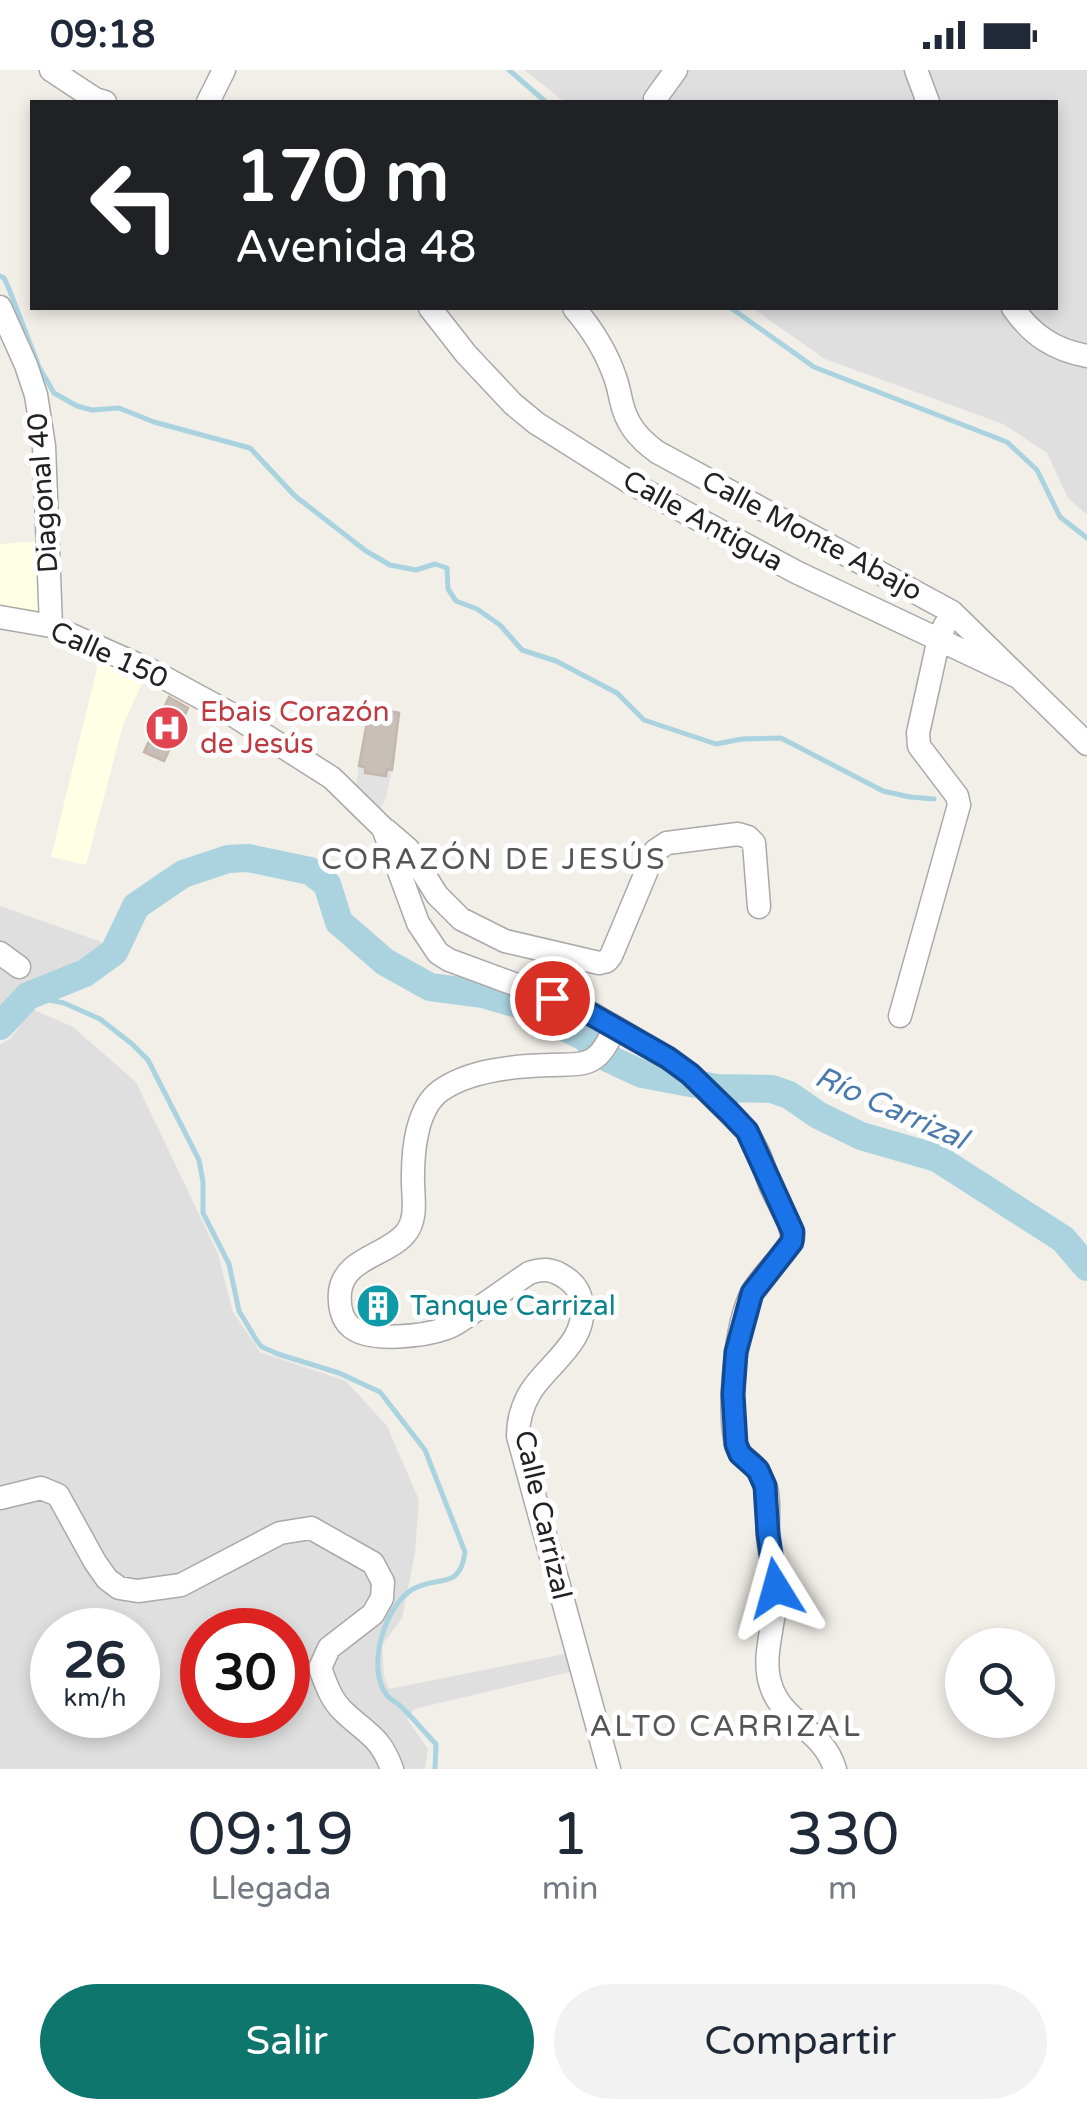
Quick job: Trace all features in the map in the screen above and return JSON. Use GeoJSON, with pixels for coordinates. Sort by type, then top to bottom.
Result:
{"type":"FeatureCollection","features":[{"type":"Feature","properties":{"kind":"street"},"geometry":{"type":"LineString","coordinates":[[51,70],[98,100]]}},
{"type":"Feature","properties":{"kind":"street"},"geometry":{"type":"LineString","coordinates":[[209,100],[224,70]]}},
{"type":"Feature","properties":{"kind":"street"},"geometry":{"type":"LineString","coordinates":[[655,99],[676,70]]}},
{"type":"Feature","properties":{"kind":"street"},"geometry":{"type":"LineString","coordinates":[[916,70],[927,100]]}},
{"type":"Feature","properties":{"kind":"street","name":"Diagonal 40"},"geometry":{"type":"LineString","coordinates":[[0,307],[26,364],[39,412],[44,446],[51,626]]}},
{"type":"Feature","properties":{"kind":"street","name":"Calle Antigua"},"geometry":{"type":"LineString","coordinates":[[432,310],[513,404],[630,483],[796,572],[1018,677]]}},
{"type":"Feature","properties":{"kind":"street","name":"Calle Monte Abajo"},"geometry":{"type":"LineString","coordinates":[[576,310],[602,344],[618,382],[630,427],[642,441],[952,612],[1087,744]]}},
{"type":"Feature","properties":{"kind":"street"},"geometry":{"type":"LineString","coordinates":[[1015,310],[1032,331],[1052,346],[1087,356]]}},
{"type":"Feature","properties":{"kind":"street"},"geometry":{"type":"LineString","coordinates":[[900,1016],[959,805],[957,796],[919,746],[918,733],[939,638],[952,612]]}},
{"type":"Feature","properties":{"kind":"street","name":"Calle 150"},"geometry":{"type":"LineString","coordinates":[[0,617],[51,626],[152,671],[233,715],[332,778],[383,828],[418,923],[438,953],[587,1012],[668,1058],[690,1074],[747,1131],[793,1232],[792,1242],[752,1293],[736,1352],[733,1394],[736,1444],[740,1454],[758,1470],[767,1496],[776,1588],[767,1670],[781,1704],[822,1742],[835,1769]]}},
{"type":"Feature","properties":{"kind":"street"},"geometry":{"type":"LineString","coordinates":[[383,828],[408,848],[437,895],[461,919],[505,941],[599,963],[611,956],[655,851],[667,842],[738,834],[748,837],[754,843],[759,907]]}},
{"type":"Feature","properties":{"kind":"street"},"geometry":{"type":"LineString","coordinates":[[0,953],[20,967]]}},
{"type":"Feature","properties":{"kind":"street","name":"Calle Carrizal"},"geometry":{"type":"LineString","coordinates":[[609,1769],[518,1436],[518,1424],[530,1392],[581,1326],[581,1296],[575,1284],[545,1268],[529,1273],[450,1328],[424,1334],[369,1335],[352,1328],[343,1316],[340,1300],[341,1285],[348,1272],[406,1234],[413,1220],[414,1148],[430,1098],[466,1077],[520,1067],[588,1062],[599,1054],[615,1028]]}},
{"type":"Feature","properties":{"kind":"street"},"geometry":{"type":"LineString","coordinates":[[0,1498],[41,1488],[58,1494],[94,1562],[119,1588],[138,1591],[181,1585],[280,1532],[310,1528],[372,1563],[383,1582],[382,1598],[373,1614],[329,1648],[320,1668],[342,1711],[365,1728],[385,1751],[392,1769]]}},
{"type":"Feature","properties":{"kind":"shaded area"},"geometry":{"type":"Polygon","coordinates":[[[524,70],[1087,70],[1087,515],[1068,498],[1047,453],[1003,424],[825,359],[755,310],[1058,310],[1058,100],[562,100],[524,70]]]}},
{"type":"Feature","properties":{"kind":"shaded area"},"geometry":{"type":"Polygon","coordinates":[[[37,541],[40,616],[0,613],[0,544],[37,541]]]}},
{"type":"Feature","properties":{"kind":"shaded area"},"geometry":{"type":"Polygon","coordinates":[[[99,660],[145,677],[123,725],[86,865],[51,857],[99,660]]]}},
{"type":"Feature","properties":{"kind":"shaded area"},"geometry":{"type":"Polygon","coordinates":[[[359,766],[365,767],[365,773],[385,776],[387,769],[392,770],[378,813],[355,791],[359,766]]]}},
{"type":"Feature","properties":{"kind":"shaded area"},"geometry":{"type":"Polygon","coordinates":[[[0,906],[107,944],[25,990],[0,1014],[0,906]]]}},
{"type":"Feature","properties":{"kind":"shaded area"},"geometry":{"type":"Polygon","coordinates":[[[32,1009],[73,1027],[136,1082],[218,1254],[233,1312],[260,1352],[346,1381],[387,1426],[419,1500],[415,1553],[402,1618],[382,1645],[389,1689],[569,1653],[574,1671],[414,1709],[407,1719],[428,1749],[425,1769],[0,1769],[0,1044],[10,1039],[32,1009]]]}},
{"type":"Feature","properties":{"kind":"building"},"geometry":{"type":"Polygon","coordinates":[[[169,697],[188,708],[164,761],[144,752],[169,697]]]}},
{"type":"Feature","properties":{"kind":"building"},"geometry":{"type":"Polygon","coordinates":[[[370,706],[399,713],[392,770],[387,769],[386,776],[365,773],[365,767],[359,766],[370,706]]]}},
{"type":"Feature","properties":{"kind":"building","name":"Tanque Carrizal"},"geometry":{"type":"Polygon","coordinates":[[[378,1295],[390,1307],[378,1319],[366,1307],[378,1295]]]}},
{"type":"Feature","properties":{"kind":"waterway"},"geometry":{"type":"LineString","coordinates":[[509,70],[544,100]]}},
{"type":"Feature","properties":{"kind":"waterway"},"geometry":{"type":"LineString","coordinates":[[0,276],[54,393],[77,406],[92,410],[119,408],[154,422],[250,448],[295,496],[366,551],[390,565],[416,570],[435,564],[447,568],[448,589],[456,601],[477,609],[500,625],[522,650],[556,661],[617,693],[644,720],[716,744],[781,738],[883,791],[934,799]]}},
{"type":"Feature","properties":{"kind":"waterway"},"geometry":{"type":"LineString","coordinates":[[734,310],[814,367],[1007,442],[1037,470],[1060,517],[1087,538]]}},
{"type":"Feature","properties":{"kind":"waterway","name":"Río Carrizal"},"geometry":{"type":"LineString","coordinates":[[0,1026],[28,996],[85,973],[114,952],[136,906],[183,874],[228,859],[248,858],[310,871],[327,884],[339,922],[385,962],[430,987],[483,994],[521,1005],[586,1038],[599,1054],[642,1074],[717,1088],[772,1089],[861,1136],[937,1158],[1063,1239],[1087,1267]]}},
{"type":"Feature","properties":{"kind":"waterway"},"geometry":{"type":"LineString","coordinates":[[28,996],[64,1003],[100,1019],[148,1060],[199,1160],[203,1213],[229,1264],[239,1311],[262,1347],[339,1373],[380,1392],[425,1450],[465,1552],[453,1577],[413,1589],[394,1608],[382,1637],[378,1668],[387,1696],[436,1744],[435,1769]]}},
{"type":"Feature","properties":{"kind":"place","name":"Ebais Corazón de Jesús"},"geometry":{"type":"Point","coordinates":[167,728]}},
{"type":"Feature","properties":{"kind":"place","name":"Tanque Carrizal"},"geometry":{"type":"Point","coordinates":[378,1306]}},
{"type":"Feature","properties":{"kind":"district","name":"CORAZÓN DE JESÚS"},"geometry":{"type":"Point","coordinates":[494,859]}},
{"type":"Feature","properties":{"kind":"district","name":"ALTO CARRIZAL"},"geometry":{"type":"Point","coordinates":[726,1726]}},
{"type":"Feature","properties":{"kind":"route"},"geometry":{"type":"LineString","coordinates":[[552,998],[587,1012],[690,1074],[747,1131],[793,1232],[792,1242],[752,1293],[736,1352],[733,1394],[736,1444],[740,1454],[758,1470],[765,1486],[776,1588]]}}]}
